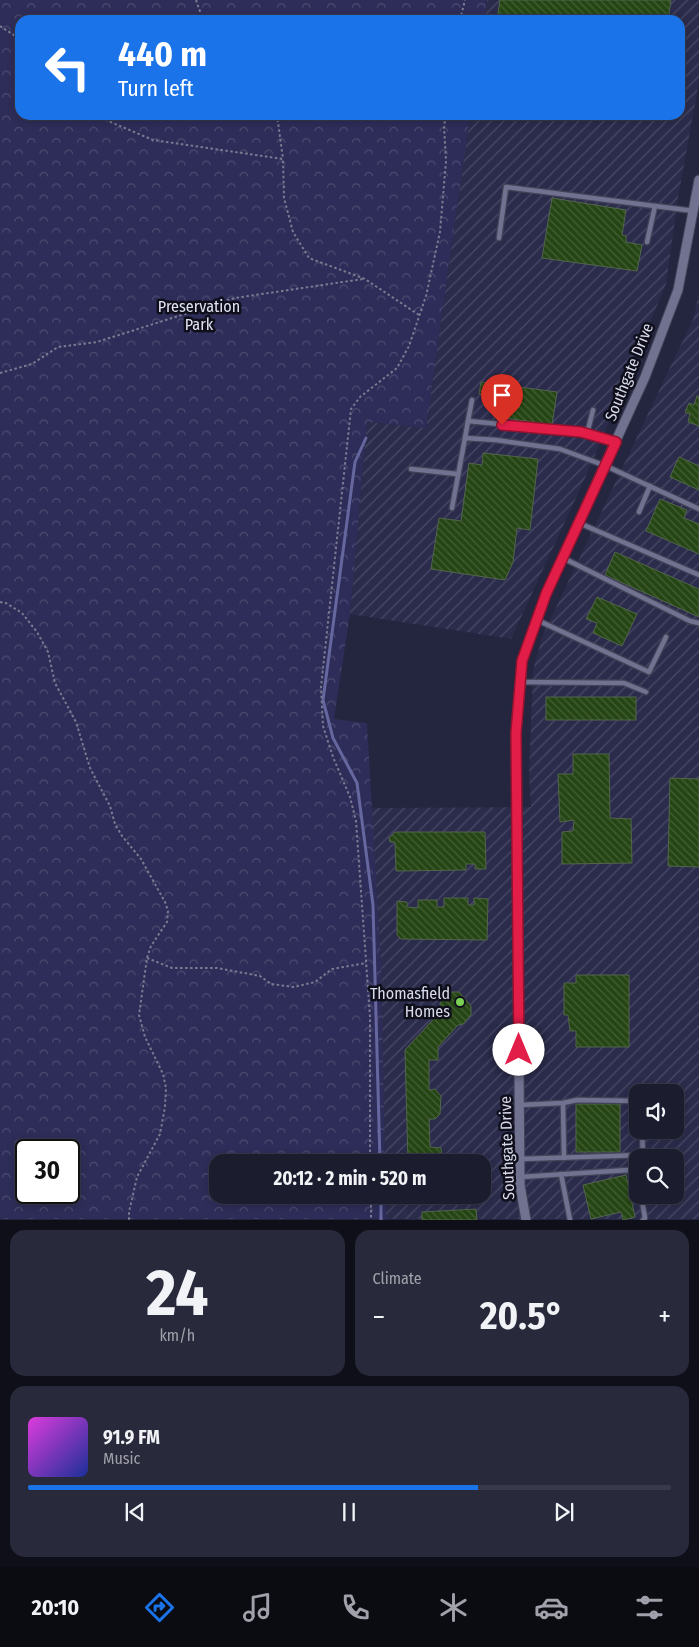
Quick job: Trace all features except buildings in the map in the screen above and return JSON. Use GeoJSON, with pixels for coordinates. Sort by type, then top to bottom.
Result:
{"type":"FeatureCollection","features":[{"type":"Feature","properties":{"kind":"street","name":"Southgate Drive"},"geometry":{"type":"LineString","coordinates":[[526,1220],[520,1177],[516,733],[522,661],[546,594],[645,378],[678,290],[699,180]]}},
{"type":"Feature","properties":{"kind":"lane"},"geometry":{"type":"LineString","coordinates":[[498,238],[506,186],[694,211]]}},
{"type":"Feature","properties":{"kind":"lane"},"geometry":{"type":"LineString","coordinates":[[647,242],[654,206]]}},
{"type":"Feature","properties":{"kind":"lane"},"geometry":{"type":"LineString","coordinates":[[452,508],[472,400]]}},
{"type":"Feature","properties":{"kind":"lane"},"geometry":{"type":"LineString","coordinates":[[587,434],[592,410]]}},
{"type":"Feature","properties":{"kind":"lane"},"geometry":{"type":"LineString","coordinates":[[468,421],[587,434],[616,442]]}},
{"type":"Feature","properties":{"kind":"lane"},"geometry":{"type":"LineString","coordinates":[[465,438],[496,440],[560,449],[606,466],[699,509]]}},
{"type":"Feature","properties":{"kind":"lane"},"geometry":{"type":"LineString","coordinates":[[411,469],[457,474]]}},
{"type":"Feature","properties":{"kind":"lane"},"geometry":{"type":"LineString","coordinates":[[639,512],[650,486]]}},
{"type":"Feature","properties":{"kind":"lane"},"geometry":{"type":"LineString","coordinates":[[579,523],[699,575]]}},
{"type":"Feature","properties":{"kind":"lane"},"geometry":{"type":"LineString","coordinates":[[563,558],[690,621],[699,623]]}},
{"type":"Feature","properties":{"kind":"lane"},"geometry":{"type":"LineString","coordinates":[[537,620],[650,672],[666,637]]}},
{"type":"Feature","properties":{"kind":"lane"},"geometry":{"type":"LineString","coordinates":[[520,682],[624,683],[646,692]]}},
{"type":"Feature","properties":{"kind":"lane"},"geometry":{"type":"LineString","coordinates":[[520,1105],[563,1103],[577,1100],[629,1101]]}},
{"type":"Feature","properties":{"kind":"lane"},"geometry":{"type":"LineString","coordinates":[[563,1103],[564,1158]]}},
{"type":"Feature","properties":{"kind":"lane"},"geometry":{"type":"LineString","coordinates":[[520,1159],[643,1155],[642,1139]]}},
{"type":"Feature","properties":{"kind":"lane"},"geometry":{"type":"LineString","coordinates":[[520,1177],[629,1170]]}},
{"type":"Feature","properties":{"kind":"lane"},"geometry":{"type":"LineString","coordinates":[[561,1174],[570,1220]]}},
{"type":"Feature","properties":{"kind":"lane"},"geometry":{"type":"LineString","coordinates":[[643,1204],[644,1220]]}},
{"type":"Feature","properties":{"kind":"path"},"geometry":{"type":"LineString","coordinates":[[196,0],[201,15]]}},
{"type":"Feature","properties":{"kind":"path"},"geometry":{"type":"LineString","coordinates":[[461,15],[465,0]]}},
{"type":"Feature","properties":{"kind":"path"},"geometry":{"type":"LineString","coordinates":[[0,26],[15,36]]}},
{"type":"Feature","properties":{"kind":"path"},"geometry":{"type":"LineString","coordinates":[[106,120],[153,140],[283,159]]}},
{"type":"Feature","properties":{"kind":"path"},"geometry":{"type":"LineString","coordinates":[[277,120],[283,159],[284,198],[293,232],[309,258],[365,279],[420,316]]}},
{"type":"Feature","properties":{"kind":"path"},"geometry":{"type":"LineString","coordinates":[[370,1154],[370,1017],[356,821],[350,798],[333,757],[323,726],[321,687],[351,409],[360,397],[397,368],[409,346],[420,316],[440,232],[446,162],[445,120]]}},
{"type":"Feature","properties":{"kind":"path"},"geometry":{"type":"LineString","coordinates":[[0,373],[32,364],[58,347],[97,342],[235,298],[365,279]]}},
{"type":"Feature","properties":{"kind":"path"},"geometry":{"type":"LineString","coordinates":[[0,602],[6,603],[22,613],[37,632],[48,652],[55,683],[76,722],[90,768],[110,806],[115,824],[122,836],[141,859],[166,902],[168,911],[167,922],[151,946],[147,958],[140,1015],[145,1037],[163,1074],[166,1088],[165,1107],[160,1134],[138,1178],[129,1220]]}},
{"type":"Feature","properties":{"kind":"path"},"geometry":{"type":"LineString","coordinates":[[147,958],[172,968],[217,968],[260,976],[271,984],[294,987],[315,982],[332,969],[366,963]]}},
{"type":"Feature","properties":{"kind":"path"},"geometry":{"type":"LineString","coordinates":[[371,1204],[371,1220]]}},
{"type":"Feature","properties":{"kind":"shaded area"},"geometry":{"type":"Polygon","coordinates":[[[487,0],[699,0],[699,81],[678,198],[666,284],[591,465],[511,639],[350,614],[367,422],[426,428],[469,120],[685,120],[685,15],[485,15],[487,0]]]}},
{"type":"Feature","properties":{"kind":"shaded area"},"geometry":{"type":"Polygon","coordinates":[[[699,292],[699,1219],[386,1219],[386,1204],[491,1204],[491,1154],[385,1154],[381,965],[371,808],[531,807],[529,774],[533,671],[542,637],[694,317],[699,292]]]}},
{"type":"Feature","properties":{"kind":"green space","name":"Preservation Park"},"geometry":{"type":"Polygon","coordinates":[[[0,0],[487,0],[485,15],[15,15],[15,120],[469,120],[426,428],[367,422],[350,614],[334,719],[367,723],[381,965],[385,1154],[209,1154],[209,1204],[386,1204],[386,1219],[0,1219],[0,0]]]}},
{"type":"Feature","properties":{"kind":"waterway"},"geometry":{"type":"LineString","coordinates":[[366,438],[355,462],[323,700],[333,738],[357,783],[373,905],[380,1154]]}},
{"type":"Feature","properties":{"kind":"waterway"},"geometry":{"type":"LineString","coordinates":[[381,1204],[381,1220]]}},
{"type":"Feature","properties":{"kind":"place","name":"Thomasfield Homes"},"geometry":{"type":"Point","coordinates":[460,1002]}},
{"type":"Feature","properties":{"kind":"route"},"geometry":{"type":"LineString","coordinates":[[502,425],[581,432],[616,442],[546,594],[522,661],[516,733],[519,1050]]}}]}
